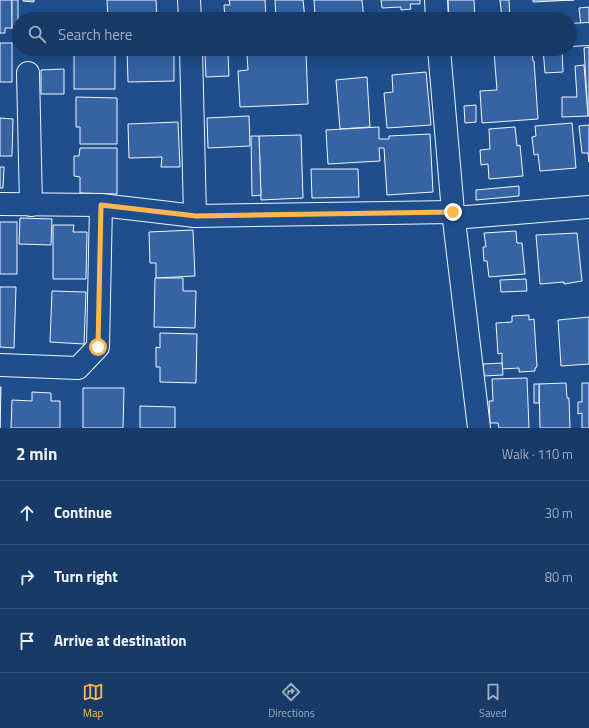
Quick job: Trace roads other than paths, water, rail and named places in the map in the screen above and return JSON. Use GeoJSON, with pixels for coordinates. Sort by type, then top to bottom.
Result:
{"type":"FeatureCollection","features":[{"type":"Feature","properties":{"kind":"street"},"geometry":{"type":"LineString","coordinates":[[189,0],[190,12]]}},
{"type":"Feature","properties":{"kind":"street"},"geometry":{"type":"LineString","coordinates":[[436,0],[437,12]]}},
{"type":"Feature","properties":{"kind":"street"},"geometry":{"type":"LineString","coordinates":[[577,35],[589,34]]}},
{"type":"Feature","properties":{"kind":"street"},"geometry":{"type":"LineString","coordinates":[[190,56],[196,216]]}},
{"type":"Feature","properties":{"kind":"street"},"geometry":{"type":"LineString","coordinates":[[440,56],[454,215],[479,428]]}},
{"type":"Feature","properties":{"kind":"street"},"geometry":{"type":"LineString","coordinates":[[28,73],[31,205]]}},
{"type":"Feature","properties":{"kind":"street"},"geometry":{"type":"LineString","coordinates":[[0,204],[101,205],[196,216],[454,215],[589,207]]}},
{"type":"Feature","properties":{"kind":"street"},"geometry":{"type":"LineString","coordinates":[[0,366],[78,368],[98,347],[101,205]]}}]}
